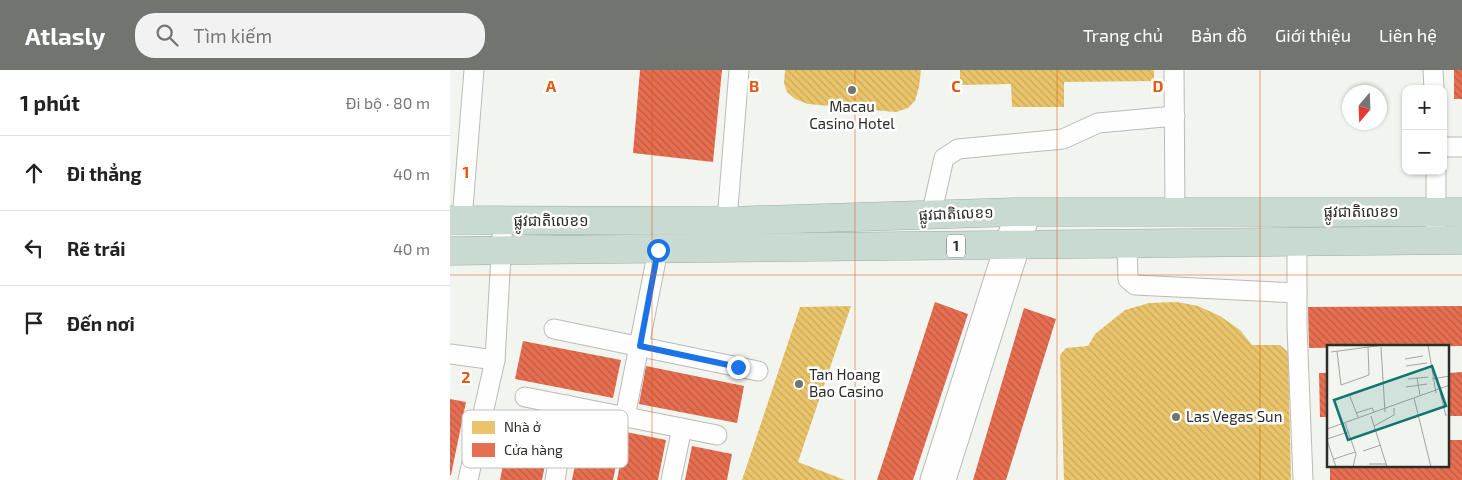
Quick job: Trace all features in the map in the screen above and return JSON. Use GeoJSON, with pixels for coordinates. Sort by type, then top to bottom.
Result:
{"type":"FeatureCollection","features":[{"type":"Feature","properties":{"kind":"highway","name":"ផ្លូវជាតិលេខ១"},"geometry":{"type":"LineString","coordinates":[[456,220],[727,221],[1023,212],[1449,212]]}},
{"type":"Feature","properties":{"kind":"highway","name":"ផ្លូវជាតិលេខ១"},"geometry":{"type":"LineString","coordinates":[[450,251],[1449,240]]}},
{"type":"Feature","properties":{"kind":"lane"},"geometry":{"type":"LineString","coordinates":[[456,220],[474,70]]}},
{"type":"Feature","properties":{"kind":"lane"},"geometry":{"type":"LineString","coordinates":[[725,249],[739,70]]}},
{"type":"Feature","properties":{"kind":"lane"},"geometry":{"type":"LineString","coordinates":[[1174,70],[1175,212]]}},
{"type":"Feature","properties":{"kind":"lane"},"geometry":{"type":"LineString","coordinates":[[1433,70],[1434,85]]}},
{"type":"Feature","properties":{"kind":"lane"},"geometry":{"type":"LineString","coordinates":[[931,216],[944,158],[958,149],[1063,139],[1098,123],[1175,116]]}},
{"type":"Feature","properties":{"kind":"lane"},"geometry":{"type":"LineString","coordinates":[[1447,147],[1462,147]]}},
{"type":"Feature","properties":{"kind":"lane"},"geometry":{"type":"LineString","coordinates":[[1437,175],[1449,212],[1449,240]]}},
{"type":"Feature","properties":{"kind":"lane"},"geometry":{"type":"LineString","coordinates":[[930,480],[1023,212]]}},
{"type":"Feature","properties":{"kind":"lane"},"geometry":{"type":"LineString","coordinates":[[484,410],[495,360],[503,221]]}},
{"type":"Feature","properties":{"kind":"lane"},"geometry":{"type":"LineString","coordinates":[[1297,243],[1303,480]]}},
{"type":"Feature","properties":{"kind":"lane"},"geometry":{"type":"LineString","coordinates":[[1126,244],[1128,279],[1135,285],[1297,293]]}},
{"type":"Feature","properties":{"kind":"lane"},"geometry":{"type":"LineString","coordinates":[[946,480],[1012,245]]}},
{"type":"Feature","properties":{"kind":"lane"},"geometry":{"type":"LineString","coordinates":[[626,410],[658,250]]}},
{"type":"Feature","properties":{"kind":"lane"},"geometry":{"type":"LineString","coordinates":[[554,329],[758,371]]}},
{"type":"Feature","properties":{"kind":"lane"},"geometry":{"type":"LineString","coordinates":[[450,354],[495,360]]}},
{"type":"Feature","properties":{"kind":"lane"},"geometry":{"type":"LineString","coordinates":[[525,397],[592,410]]}},
{"type":"Feature","properties":{"kind":"lane"},"geometry":{"type":"LineString","coordinates":[[567,410],[568,405]]}},
{"type":"Feature","properties":{"kind":"lane"},"geometry":{"type":"LineString","coordinates":[[628,418],[717,435]]}},
{"type":"Feature","properties":{"kind":"lane"},"geometry":{"type":"LineString","coordinates":[[671,480],[682,428]]}},
{"type":"Feature","properties":{"kind":"building: Nhà ở","name":"Macau Casino Hotel"},"geometry":{"type":"Polygon","coordinates":[[[785,70],[921,70],[915,101],[908,108],[896,112],[808,104],[795,99],[787,92],[784,83],[785,70]]]}},
{"type":"Feature","properties":{"kind":"building: Nhà ở"},"geometry":{"type":"Polygon","coordinates":[[[960,70],[1154,70],[1154,81],[1064,82],[1064,107],[1012,107],[1011,84],[960,85],[960,70]]]}},
{"type":"Feature","properties":{"kind":"building: Nhà ở","name":"Las Vegas Sun"},"geometry":{"type":"Polygon","coordinates":[[[1177,302],[1198,306],[1220,316],[1240,330],[1252,345],[1280,345],[1288,352],[1291,480],[1064,480],[1060,355],[1066,348],[1088,346],[1095,334],[1125,310],[1149,303],[1177,302]]]}},
{"type":"Feature","properties":{"kind":"building: Nhà ở","name":"Tan Hoang Bao Casino"},"geometry":{"type":"Polygon","coordinates":[[[851,306],[798,462],[845,480],[742,480],[800,307],[851,306]]]}},
{"type":"Feature","properties":{"kind":"building: Cửa hàng"},"geometry":{"type":"Polygon","coordinates":[[[640,70],[722,70],[713,162],[633,153],[640,70]]]}},
{"type":"Feature","properties":{"kind":"building: Cửa hàng"},"geometry":{"type":"Polygon","coordinates":[[[1454,70],[1462,70],[1462,99],[1454,99],[1454,70]]]}},
{"type":"Feature","properties":{"kind":"building: Cửa hàng"},"geometry":{"type":"Polygon","coordinates":[[[935,302],[968,314],[913,480],[877,480],[935,302]]]}},
{"type":"Feature","properties":{"kind":"building: Cửa hàng"},"geometry":{"type":"Polygon","coordinates":[[[1462,306],[1462,346],[1327,345],[1327,348],[1309,348],[1308,307],[1462,306]]]}},
{"type":"Feature","properties":{"kind":"building: Cửa hàng"},"geometry":{"type":"Polygon","coordinates":[[[1024,308],[1056,319],[1006,480],[973,480],[1024,308]]]}},
{"type":"Feature","properties":{"kind":"building: Cửa hàng"},"geometry":{"type":"Polygon","coordinates":[[[523,341],[621,360],[613,398],[515,379],[523,341]]]}},
{"type":"Feature","properties":{"kind":"building: Cửa hàng"},"geometry":{"type":"Polygon","coordinates":[[[646,366],[744,386],[737,423],[639,404],[646,366]]]}},
{"type":"Feature","properties":{"kind":"building: Cửa hàng"},"geometry":{"type":"Polygon","coordinates":[[[1462,372],[1462,416],[1449,416],[1449,373],[1462,372]]]}},
{"type":"Feature","properties":{"kind":"building: Cửa hàng"},"geometry":{"type":"Polygon","coordinates":[[[1319,373],[1327,373],[1327,417],[1320,417],[1319,373]]]}},
{"type":"Feature","properties":{"kind":"building: Cửa hàng"},"geometry":{"type":"Polygon","coordinates":[[[450,399],[466,402],[464,410],[462,410],[462,421],[450,475],[450,399]]]}},
{"type":"Feature","properties":{"kind":"building: Cửa hàng"},"geometry":{"type":"Polygon","coordinates":[[[628,432],[666,440],[658,480],[617,480],[619,468],[628,468],[628,432]]]}},
{"type":"Feature","properties":{"kind":"building: Cửa hàng"},"geometry":{"type":"Polygon","coordinates":[[[1449,440],[1462,440],[1462,480],[1330,480],[1330,468],[1449,468],[1449,440]]]}},
{"type":"Feature","properties":{"kind":"building: Cửa hàng"},"geometry":{"type":"Polygon","coordinates":[[[692,446],[732,454],[727,480],[685,480],[692,446]]]}},
{"type":"Feature","properties":{"kind":"building: Cửa hàng"},"geometry":{"type":"Polygon","coordinates":[[[502,468],[544,468],[542,480],[500,480],[502,468]]]}},
{"type":"Feature","properties":{"kind":"building: Cửa hàng"},"geometry":{"type":"Polygon","coordinates":[[[574,468],[615,468],[613,480],[572,480],[574,468]]]}},
{"type":"Feature","properties":{"kind":"place","name":"Macau Casino Hotel"},"geometry":{"type":"Point","coordinates":[852,90]}},
{"type":"Feature","properties":{"kind":"place","name":"Tan Hoang Bao Casino"},"geometry":{"type":"Point","coordinates":[799,384]}},
{"type":"Feature","properties":{"kind":"place","name":"Las Vegas Sun"},"geometry":{"type":"Point","coordinates":[1176,417]}},
{"type":"Feature","properties":{"kind":"route"},"geometry":{"type":"LineString","coordinates":[[658,250],[640,346],[738,367]]}}]}
